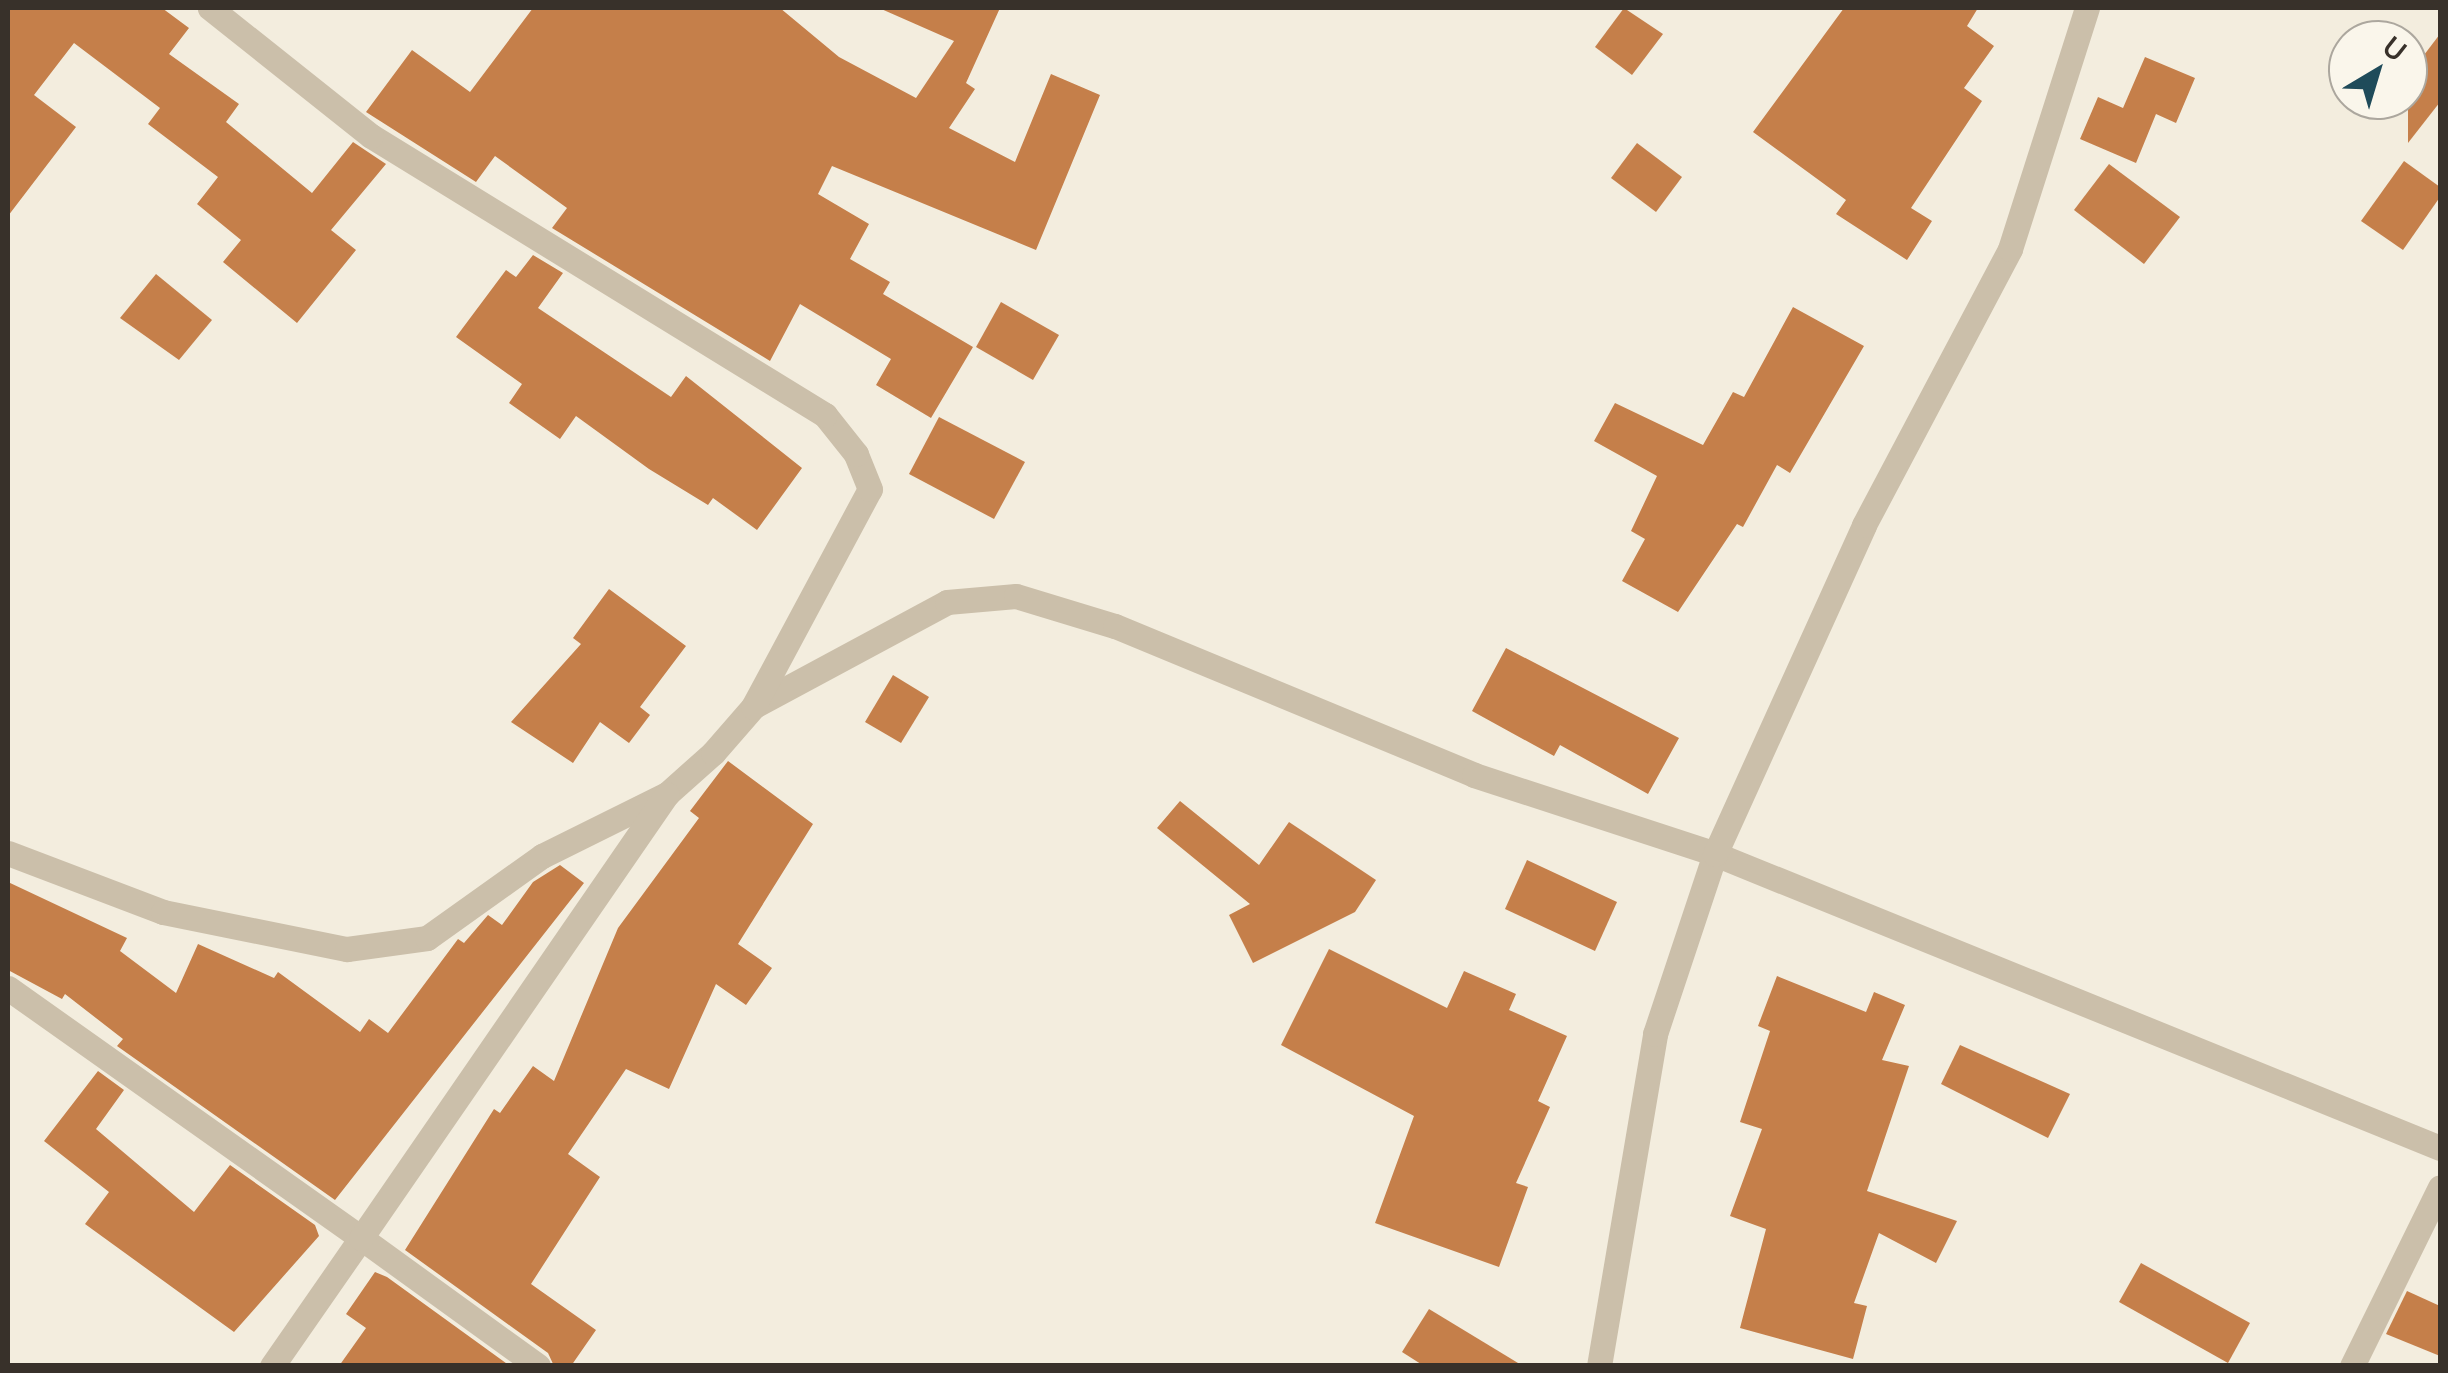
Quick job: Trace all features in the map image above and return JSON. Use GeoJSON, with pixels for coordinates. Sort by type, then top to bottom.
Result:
{"type":"FeatureCollection","features":[{"type":"Feature","properties":{"kind":"street"},"geometry":{"type":"LineString","coordinates":[[210,8],[371,136],[825,415],[856,454],[870,489],[753,706],[667,794],[272,1366]]}},
{"type":"Feature","properties":{"kind":"street"},"geometry":{"type":"LineString","coordinates":[[1599,1366],[1655,1034],[1715,854],[1864,525],[2010,249],[2087,8]]}},
{"type":"Feature","properties":{"kind":"street"},"geometry":{"type":"LineString","coordinates":[[753,706],[948,602],[1016,596],[1114,626],[1474,775],[1715,854],[2440,1148]]}},
{"type":"Feature","properties":{"kind":"street"},"geometry":{"type":"LineString","coordinates":[[8,854],[163,912],[347,948],[427,938],[542,856],[667,794]]}},
{"type":"Feature","properties":{"kind":"street"},"geometry":{"type":"LineString","coordinates":[[8,988],[538,1366]]}},
{"type":"Feature","properties":{"kind":"street"},"geometry":{"type":"LineString","coordinates":[[2352,1366],[2440,1187]]}},
{"type":"Feature","properties":{"kind":"building"},"geometry":{"type":"Polygon","coordinates":[[[8,8],[162,8],[189,28],[169,54],[239,104],[226,122],[312,193],[353,142],[386,164],[331,230],[356,250],[297,323],[223,262],[241,240],[197,204],[218,177],[148,124],[160,108],[74,43],[34,95],[76,127],[8,216],[8,8]]]}},
{"type":"Feature","properties":{"kind":"building"},"geometry":{"type":"Polygon","coordinates":[[[533,8],[780,8],[839,57],[916,98],[954,41],[879,8],[1000,8],[966,83],[975,89],[949,128],[1015,162],[1051,74],[1100,95],[1036,250],[832,166],[818,194],[869,224],[850,259],[890,282],[883,294],[973,347],[931,418],[876,385],[891,359],[800,304],[770,361],[552,228],[567,208],[495,156],[476,182],[366,112],[412,50],[470,92],[533,8]]]}},
{"type":"Feature","properties":{"kind":"building"},"geometry":{"type":"Polygon","coordinates":[[[1624,8],[1663,34],[1632,75],[1595,47],[1624,8]]]}},
{"type":"Feature","properties":{"kind":"building"},"geometry":{"type":"Polygon","coordinates":[[[1844,8],[1978,8],[1967,26],[1994,46],[1964,88],[1982,101],[1911,208],[1932,221],[1907,260],[1836,214],[1846,200],[1753,132],[1844,8]]]}},
{"type":"Feature","properties":{"kind":"building"},"geometry":{"type":"Polygon","coordinates":[[[2440,34],[2440,102],[2428,117],[2428,50],[2440,34]]]}},
{"type":"Feature","properties":{"kind":"building"},"geometry":{"type":"Polygon","coordinates":[[[2145,57],[2195,78],[2176,123],[2156,114],[2136,163],[2080,139],[2098,97],[2123,108],[2145,57]]]}},
{"type":"Feature","properties":{"kind":"building"},"geometry":{"type":"Polygon","coordinates":[[[2408,120],[2426,120],[2408,143],[2408,120]]]}},
{"type":"Feature","properties":{"kind":"building"},"geometry":{"type":"Polygon","coordinates":[[[1637,143],[1682,177],[1656,212],[1611,178],[1637,143]]]}},
{"type":"Feature","properties":{"kind":"building"},"geometry":{"type":"Polygon","coordinates":[[[2404,161],[2440,187],[2440,197],[2403,250],[2361,221],[2404,161]]]}},
{"type":"Feature","properties":{"kind":"building"},"geometry":{"type":"Polygon","coordinates":[[[2109,164],[2180,217],[2144,264],[2074,210],[2109,164]]]}},
{"type":"Feature","properties":{"kind":"building"},"geometry":{"type":"Polygon","coordinates":[[[533,255],[563,273],[538,308],[671,397],[686,376],[802,468],[757,530],[713,498],[708,505],[649,469],[576,416],[560,439],[509,403],[522,384],[456,337],[506,270],[516,277],[533,255]]]}},
{"type":"Feature","properties":{"kind":"building"},"geometry":{"type":"Polygon","coordinates":[[[156,274],[212,320],[179,360],[120,318],[156,274]]]}},
{"type":"Feature","properties":{"kind":"building"},"geometry":{"type":"Polygon","coordinates":[[[1001,302],[1059,335],[1033,380],[976,347],[1001,302]]]}},
{"type":"Feature","properties":{"kind":"building"},"geometry":{"type":"Polygon","coordinates":[[[1793,307],[1864,346],[1790,473],[1777,465],[1743,527],[1737,524],[1678,612],[1622,581],[1645,539],[1631,531],[1657,476],[1594,441],[1615,403],[1703,445],[1733,392],[1744,397],[1793,307]]]}},
{"type":"Feature","properties":{"kind":"building"},"geometry":{"type":"Polygon","coordinates":[[[939,417],[1025,462],[994,519],[909,474],[939,417]]]}},
{"type":"Feature","properties":{"kind":"building"},"geometry":{"type":"Polygon","coordinates":[[[609,589],[686,646],[640,707],[650,715],[629,743],[600,722],[573,763],[511,722],[581,644],[573,638],[609,589]]]}},
{"type":"Feature","properties":{"kind":"building"},"geometry":{"type":"Polygon","coordinates":[[[1506,648],[1679,738],[1648,794],[1560,745],[1554,756],[1472,711],[1506,648]]]}},
{"type":"Feature","properties":{"kind":"building"},"geometry":{"type":"Polygon","coordinates":[[[893,675],[929,697],[901,743],[865,722],[893,675]]]}},
{"type":"Feature","properties":{"kind":"building"},"geometry":{"type":"Polygon","coordinates":[[[728,761],[813,824],[738,944],[772,968],[746,1005],[716,984],[669,1089],[626,1069],[568,1154],[600,1177],[531,1284],[596,1330],[571,1366],[554,1366],[548,1353],[405,1250],[494,1109],[500,1113],[533,1066],[554,1081],[618,928],[699,818],[690,811],[728,761]]]}},
{"type":"Feature","properties":{"kind":"building"},"geometry":{"type":"Polygon","coordinates":[[[1180,801],[1259,865],[1289,822],[1376,880],[1355,912],[1253,963],[1229,915],[1250,904],[1157,828],[1180,801]]]}},
{"type":"Feature","properties":{"kind":"building"},"geometry":{"type":"Polygon","coordinates":[[[1527,860],[1617,902],[1595,951],[1505,909],[1527,860]]]}},
{"type":"Feature","properties":{"kind":"building"},"geometry":{"type":"Polygon","coordinates":[[[560,865],[584,883],[335,1200],[117,1046],[123,1039],[65,994],[62,999],[8,970],[8,882],[127,938],[120,951],[176,993],[198,944],[274,978],[278,972],[360,1032],[369,1019],[388,1033],[458,939],[464,943],[488,915],[502,925],[533,882],[560,865]]]}},
{"type":"Feature","properties":{"kind":"building"},"geometry":{"type":"Polygon","coordinates":[[[1329,949],[1447,1008],[1464,971],[1516,994],[1509,1010],[1567,1036],[1538,1101],[1550,1107],[1516,1183],[1528,1187],[1499,1267],[1375,1223],[1414,1116],[1281,1045],[1329,949]]]}},
{"type":"Feature","properties":{"kind":"building"},"geometry":{"type":"Polygon","coordinates":[[[1777,976],[1866,1012],[1874,992],[1905,1005],[1882,1060],[1909,1066],[1867,1191],[1957,1221],[1936,1263],[1879,1233],[1854,1303],[1867,1306],[1853,1359],[1740,1328],[1766,1229],[1730,1216],[1762,1129],[1740,1122],[1770,1031],[1758,1026],[1777,976]]]}},
{"type":"Feature","properties":{"kind":"building"},"geometry":{"type":"Polygon","coordinates":[[[1960,1045],[2070,1094],[2048,1138],[1941,1084],[1960,1045]]]}},
{"type":"Feature","properties":{"kind":"building"},"geometry":{"type":"Polygon","coordinates":[[[98,1071],[124,1090],[96,1129],[194,1212],[230,1165],[315,1225],[319,1236],[234,1332],[85,1224],[109,1192],[44,1141],[98,1071]]]}},
{"type":"Feature","properties":{"kind":"building"},"geometry":{"type":"Polygon","coordinates":[[[2141,1263],[2250,1323],[2228,1363],[2119,1302],[2141,1263]]]}},
{"type":"Feature","properties":{"kind":"building"},"geometry":{"type":"Polygon","coordinates":[[[375,1272],[510,1366],[339,1366],[366,1328],[346,1314],[375,1272]]]}},
{"type":"Feature","properties":{"kind":"building"},"geometry":{"type":"Polygon","coordinates":[[[2407,1291],[2440,1306],[2440,1356],[2386,1334],[2407,1291]]]}},
{"type":"Feature","properties":{"kind":"building"},"geometry":{"type":"Polygon","coordinates":[[[1429,1309],[1523,1366],[1424,1366],[1402,1352],[1429,1309]]]}}]}
